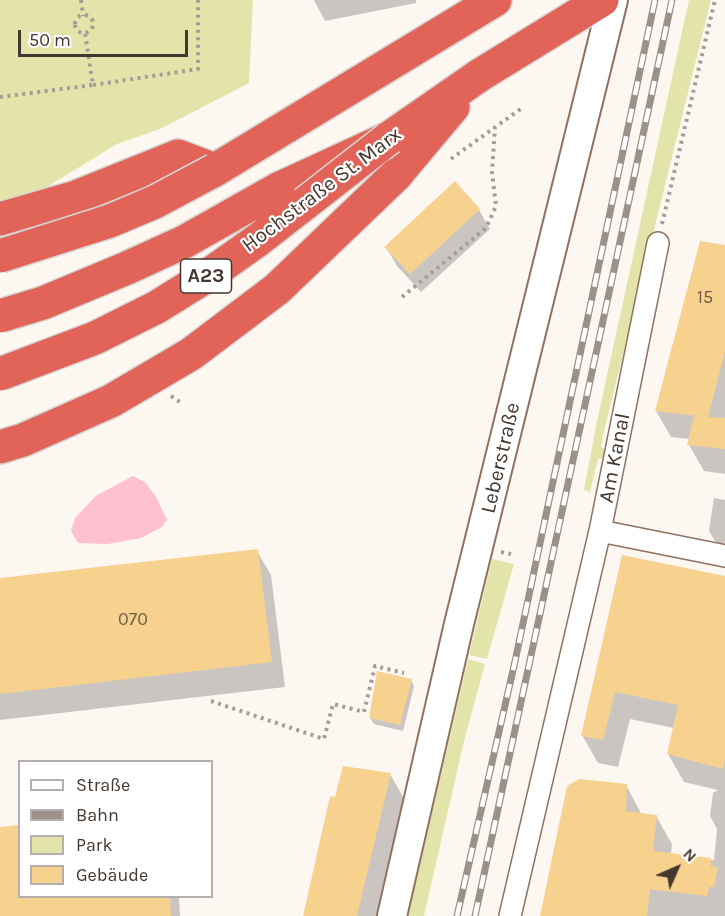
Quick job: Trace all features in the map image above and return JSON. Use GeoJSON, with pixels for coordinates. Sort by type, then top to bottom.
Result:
{"type":"FeatureCollection","features":[{"type":"Feature","properties":{"kind":"highway"},"geometry":{"type":"LineString","coordinates":[[0,256],[110,221],[155,202],[215,170],[495,0]]}},
{"type":"Feature","properties":{"kind":"highway","name":"Hochstraße St. Marx"},"geometry":{"type":"LineString","coordinates":[[0,374],[95,338],[157,306],[210,274],[258,240],[389,138],[480,75],[602,0]]}},
{"type":"Feature","properties":{"kind":"highway"},"geometry":{"type":"LineString","coordinates":[[12,444],[70,420],[149,380],[236,322],[320,250],[396,175],[480,75]]}},
{"type":"Feature","properties":{"kind":"highway"},"geometry":{"type":"LineString","coordinates":[[0,316],[43,303],[184,242],[278,189],[389,138]]}},
{"type":"Feature","properties":{"kind":"highway"},"geometry":{"type":"LineString","coordinates":[[0,219],[76,197],[178,156],[215,170]]}},
{"type":"Feature","properties":{"kind":"street","name":"Leberstraße"},"geometry":{"type":"LineString","coordinates":[[392,916],[459,624],[613,0]]}},
{"type":"Feature","properties":{"kind":"street","name":"Am Kanal"},"geometry":{"type":"LineString","coordinates":[[510,916],[600,531],[658,243]]}},
{"type":"Feature","properties":{"kind":"street"},"geometry":{"type":"LineString","coordinates":[[600,531],[725,556]]}},
{"type":"Feature","properties":{"kind":"path"},"geometry":{"type":"LineString","coordinates":[[81,0],[83,16]]}},
{"type":"Feature","properties":{"kind":"path"},"geometry":{"type":"LineString","coordinates":[[0,97],[198,69],[198,0]]}},
{"type":"Feature","properties":{"kind":"path"},"geometry":{"type":"LineString","coordinates":[[658,243],[715,0]]}},
{"type":"Feature","properties":{"kind":"path"},"geometry":{"type":"LineString","coordinates":[[83,16],[89,18],[92,23],[91,30],[85,33],[78,31],[75,26],[77,19],[83,16]]}},
{"type":"Feature","properties":{"kind":"path"},"geometry":{"type":"LineString","coordinates":[[85,33],[93,85]]}},
{"type":"Feature","properties":{"kind":"path"},"geometry":{"type":"LineString","coordinates":[[451,159],[522,108]]}},
{"type":"Feature","properties":{"kind":"path"},"geometry":{"type":"LineString","coordinates":[[402,297],[486,228],[496,206],[492,172],[495,128]]}},
{"type":"Feature","properties":{"kind":"path"},"geometry":{"type":"LineString","coordinates":[[211,701],[324,739],[333,704],[364,712],[375,666],[404,673]]}},
{"type":"Feature","properties":{"kind":"green space"},"geometry":{"type":"Polygon","coordinates":[[[0,0],[253,0],[249,83],[160,129],[117,144],[42,190],[0,201],[0,0]]]}},
{"type":"Feature","properties":{"kind":"green space"},"geometry":{"type":"Polygon","coordinates":[[[689,0],[711,0],[604,431],[601,447],[606,450],[604,458],[598,459],[590,492],[584,490],[597,421],[689,0]]]}},
{"type":"Feature","properties":{"kind":"green space"},"geometry":{"type":"Polygon","coordinates":[[[492,559],[514,564],[487,659],[469,655],[492,559]]]}},
{"type":"Feature","properties":{"kind":"green space"},"geometry":{"type":"Polygon","coordinates":[[[468,659],[485,664],[464,741],[424,916],[408,916],[468,659]]]}},
{"type":"Feature","properties":{"kind":"shaded area"},"geometry":{"type":"Polygon","coordinates":[[[133,476],[145,482],[156,497],[167,520],[162,527],[141,538],[108,544],[78,543],[71,531],[75,518],[97,495],[133,476]]]}},
{"type":"Feature","properties":{"kind":"building"},"geometry":{"type":"Polygon","coordinates":[[[455,181],[480,209],[410,274],[384,247],[455,181]]]}},
{"type":"Feature","properties":{"kind":"building"},"geometry":{"type":"Polygon","coordinates":[[[700,241],[725,245],[725,351],[708,417],[725,418],[725,449],[687,445],[694,416],[707,417],[655,411],[700,241]]]}},
{"type":"Feature","properties":{"kind":"building"},"geometry":{"type":"Polygon","coordinates":[[[258,549],[272,662],[0,694],[0,578],[258,549]]]}},
{"type":"Feature","properties":{"kind":"building"},"geometry":{"type":"Polygon","coordinates":[[[622,555],[725,576],[725,758],[723,769],[667,754],[678,705],[615,692],[603,740],[581,736],[622,555]]]}},
{"type":"Feature","properties":{"kind":"building"},"geometry":{"type":"Polygon","coordinates":[[[377,671],[412,679],[400,725],[369,718],[377,671]]]}},
{"type":"Feature","properties":{"kind":"building"},"geometry":{"type":"Polygon","coordinates":[[[343,766],[391,773],[357,916],[303,916],[330,796],[335,797],[343,766]]]}},
{"type":"Feature","properties":{"kind":"building"},"geometry":{"type":"Polygon","coordinates":[[[579,779],[627,784],[626,811],[657,815],[653,851],[711,858],[711,867],[718,867],[714,887],[709,887],[707,896],[650,889],[647,916],[540,916],[567,786],[579,779]]]}},
{"type":"Feature","properties":{"kind":"building"},"geometry":{"type":"Polygon","coordinates":[[[18,825],[18,898],[170,898],[171,916],[0,916],[0,827],[18,825]]]}},
{"type":"Feature","properties":{"kind":"railway"},"geometry":{"type":"LineString","coordinates":[[457,916],[514,666],[655,0]]}},
{"type":"Feature","properties":{"kind":"railway"},"geometry":{"type":"LineString","coordinates":[[475,916],[672,0]]}}]}
